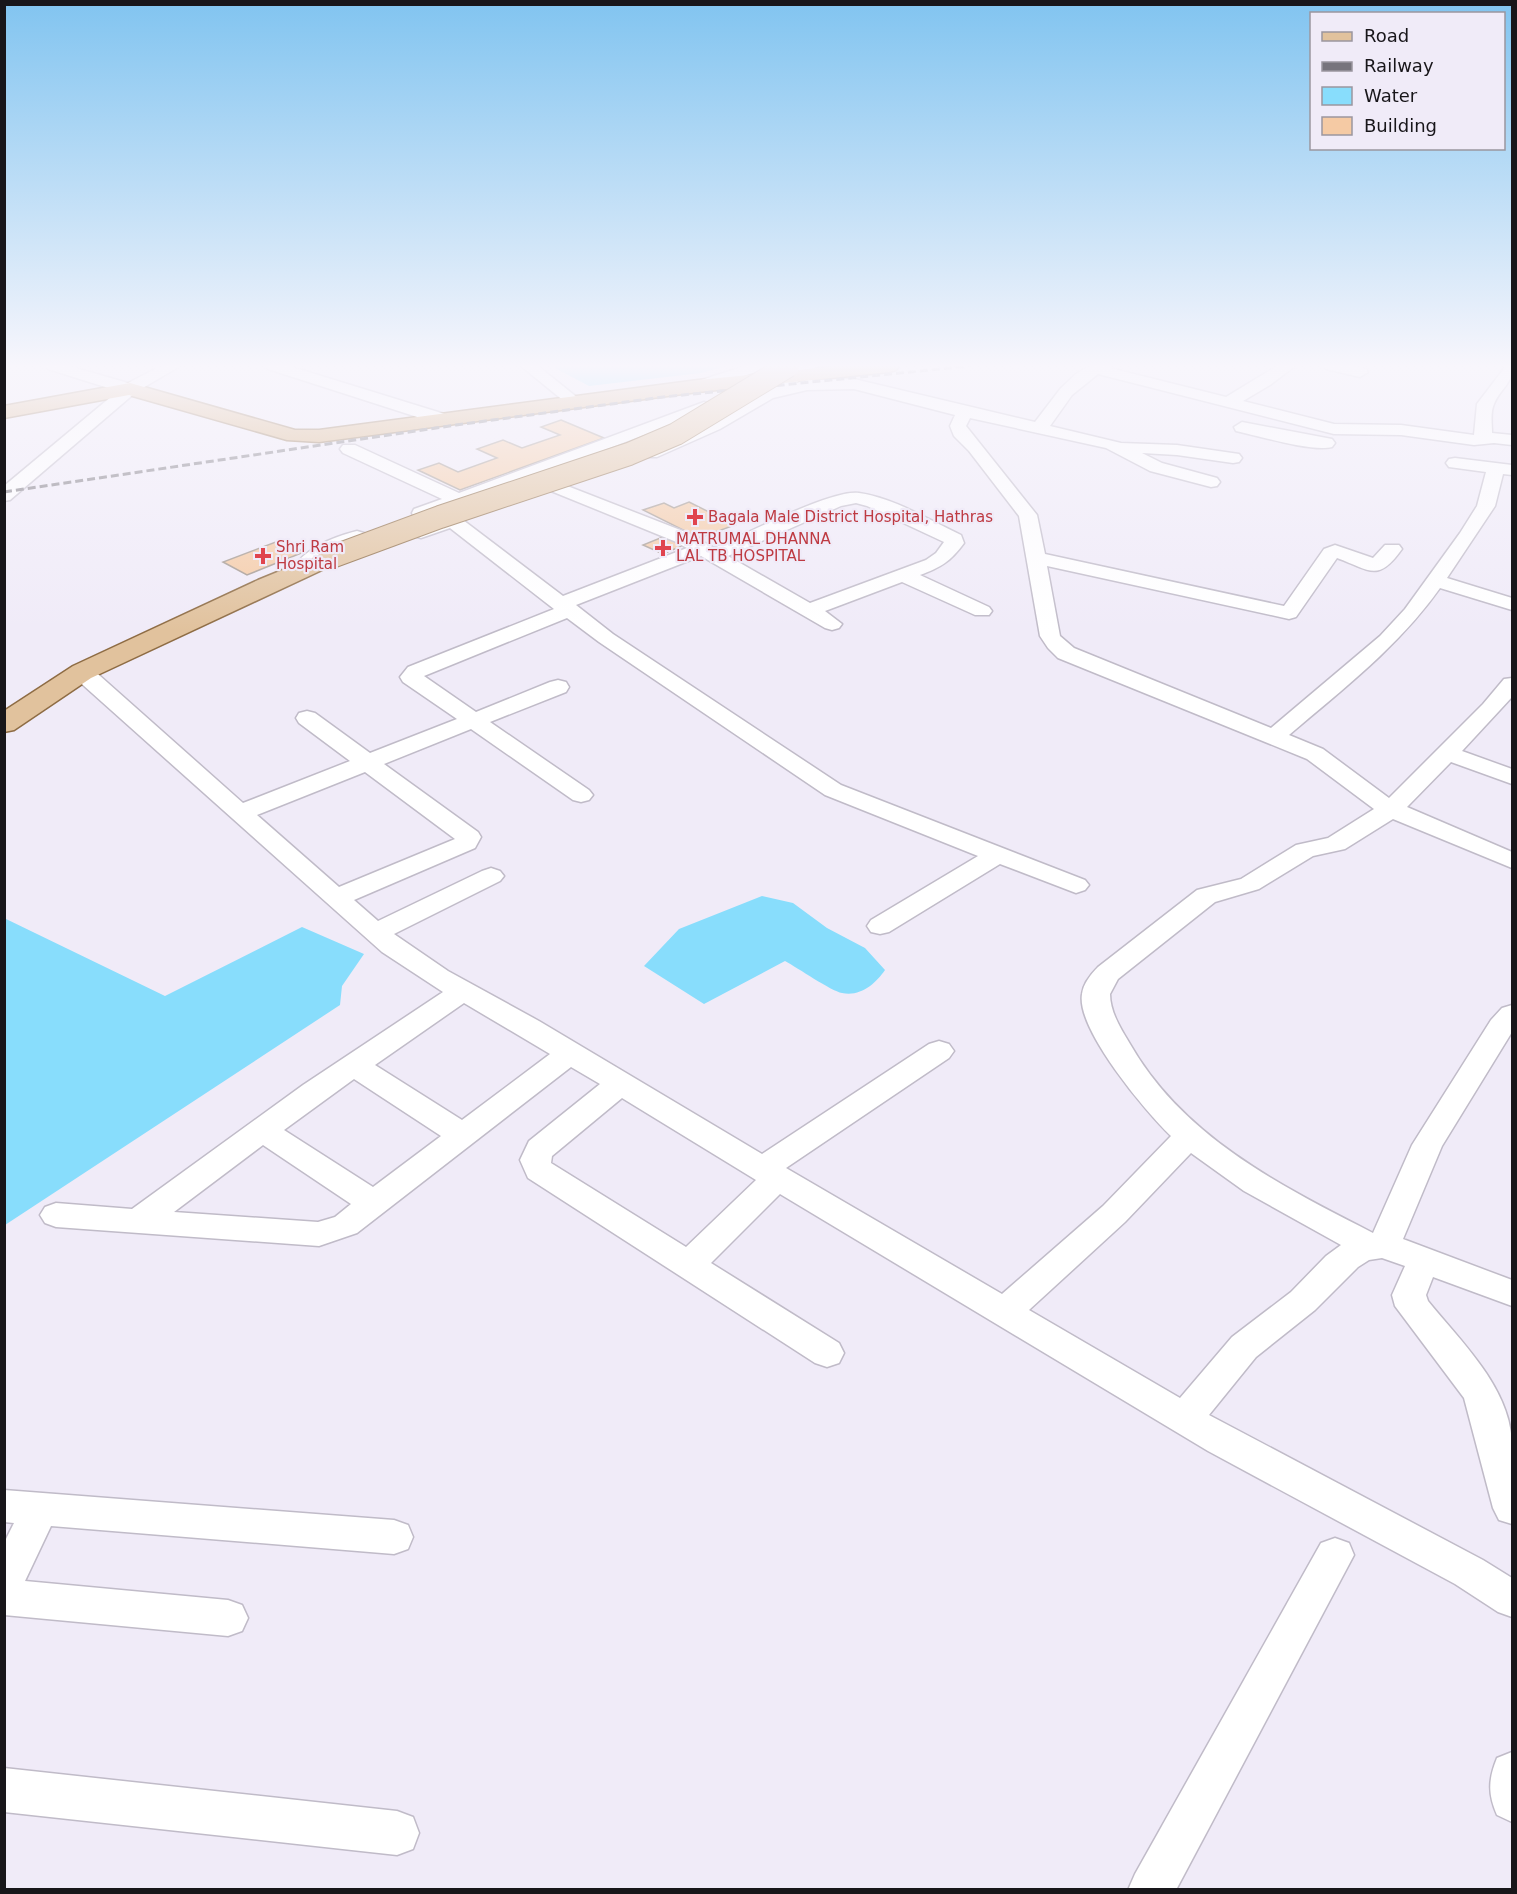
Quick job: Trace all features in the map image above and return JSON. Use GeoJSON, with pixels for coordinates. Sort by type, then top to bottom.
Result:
{"type":"FeatureCollection","features":[{"type":"Feature","properties":{"kind":"main road"},"geometry":{"type":"LineString","coordinates":[[4,724],[82,672],[329,558],[625,454]]}},
{"type":"Feature","properties":{"kind":"street"},"geometry":{"type":"LineString","coordinates":[[4,496],[53,454]]}},
{"type":"Feature","properties":{"kind":"street"},"geometry":{"type":"LineString","coordinates":[[361,454],[458,499]]}},
{"type":"Feature","properties":{"kind":"street"},"geometry":{"type":"LineString","coordinates":[[300,571],[306,561],[319,551],[577,454]]}},
{"type":"Feature","properties":{"kind":"street"},"geometry":{"type":"LineString","coordinates":[[300,571],[324,567],[648,454]]}},
{"type":"Feature","properties":{"kind":"street"},"geometry":{"type":"LineString","coordinates":[[981,454],[1028,515],[1050,636],[1059,649],[1315,754],[1372,798],[1391,809],[1512,861]]}},
{"type":"Feature","properties":{"kind":"street"},"geometry":{"type":"LineString","coordinates":[[1133,454],[1156,467],[1211,482]]}},
{"type":"Feature","properties":{"kind":"street"},"geometry":{"type":"LineString","coordinates":[[1208,454],[1233,458]]}},
{"type":"Feature","properties":{"kind":"street"},"geometry":{"type":"LineString","coordinates":[[1274,737],[1387,640],[1436,581],[1486,506],[1496,499],[1504,469],[1455,463]]}},
{"type":"Feature","properties":{"kind":"street"},"geometry":{"type":"LineString","coordinates":[[557,487],[681,537],[832,624]]}},
{"type":"Feature","properties":{"kind":"street"},"geometry":{"type":"LineString","coordinates":[[581,795],[412,680],[411,675],[565,607],[837,501],[856,498],[872,501],[954,539],[954,543],[938,561],[809,610]]}},
{"type":"Feature","properties":{"kind":"street"},"geometry":{"type":"LineString","coordinates":[[452,521],[606,638],[833,790],[1076,885]]}},
{"type":"Feature","properties":{"kind":"street"},"geometry":{"type":"LineString","coordinates":[[1037,558],[1286,613],[1292,612],[1335,551],[1377,566],[1392,549]]}},
{"type":"Feature","properties":{"kind":"street"},"geometry":{"type":"LineString","coordinates":[[903,576],[982,611]]}},
{"type":"Feature","properties":{"kind":"street"},"geometry":{"type":"LineString","coordinates":[[1436,581],[1512,604]]}},
{"type":"Feature","properties":{"kind":"street"},"geometry":{"type":"LineString","coordinates":[[82,672],[392,946],[463,991],[1185,1419],[1469,1572],[1512,1599]]}},
{"type":"Feature","properties":{"kind":"street"},"geometry":{"type":"LineString","coordinates":[[1512,684],[1502,712],[1448,753],[1391,809],[1336,844],[1305,850],[1250,884],[1206,896],[1098,983],[1095,993],[1096,1007],[1114,1044],[1136,1080],[1188,1137],[1284,1202],[1377,1246],[1424,1259],[1512,1293]]}},
{"type":"Feature","properties":{"kind":"street"},"geometry":{"type":"LineString","coordinates":[[239,813],[558,687]]}},
{"type":"Feature","properties":{"kind":"street"},"geometry":{"type":"LineString","coordinates":[[308,718],[465,834],[469,840],[336,898]]}},
{"type":"Feature","properties":{"kind":"street"},"geometry":{"type":"LineString","coordinates":[[1448,753],[1512,777]]}},
{"type":"Feature","properties":{"kind":"street"},"geometry":{"type":"LineString","coordinates":[[880,926],[997,855]]}},
{"type":"Feature","properties":{"kind":"street"},"geometry":{"type":"LineString","coordinates":[[376,932],[491,876]]}},
{"type":"Feature","properties":{"kind":"street"},"geometry":{"type":"LineString","coordinates":[[138,1221],[262,1130],[463,991]]}},
{"type":"Feature","properties":{"kind":"street"},"geometry":{"type":"LineString","coordinates":[[1185,1419],[1245,1346],[1304,1300],[1337,1264],[1354,1252],[1377,1246],[1427,1145],[1501,1027],[1512,1014]]}},
{"type":"Feature","properties":{"kind":"street"},"geometry":{"type":"LineString","coordinates":[[689,1264],[770,1173],[939,1051]]}},
{"type":"Feature","properties":{"kind":"street"},"geometry":{"type":"LineString","coordinates":[[56,1215],[319,1234],[346,1225],[570,1053]]}},
{"type":"Feature","properties":{"kind":"street"},"geometry":{"type":"LineString","coordinates":[[354,1065],[463,1135]]}},
{"type":"Feature","properties":{"kind":"street"},"geometry":{"type":"LineString","coordinates":[[621,1083],[540,1149],[535,1156],[535,1164],[539,1170],[827,1353]]}},
{"type":"Feature","properties":{"kind":"street"},"geometry":{"type":"LineString","coordinates":[[262,1130],[374,1203]]}},
{"type":"Feature","properties":{"kind":"street"},"geometry":{"type":"LineString","coordinates":[[1004,1313],[1114,1214],[1188,1137]]}},
{"type":"Feature","properties":{"kind":"street"},"geometry":{"type":"LineString","coordinates":[[1424,1259],[1409,1295],[1412,1306],[1479,1391],[1486,1408],[1512,1508]]}},
{"type":"Feature","properties":{"kind":"street"},"geometry":{"type":"LineString","coordinates":[[4,1584],[23,1507],[394,1537]]}},
{"type":"Feature","properties":{"kind":"street"},"geometry":{"type":"LineString","coordinates":[[1151,1890],[1335,1555]]}},
{"type":"Feature","properties":{"kind":"street"},"geometry":{"type":"LineString","coordinates":[[4,1597],[228,1618]]}},
{"type":"Feature","properties":{"kind":"street"},"geometry":{"type":"LineString","coordinates":[[1512,1773],[1510,1788],[1512,1800]]}},
{"type":"Feature","properties":{"kind":"street"},"geometry":{"type":"LineString","coordinates":[[4,1790],[397,1833]]}},
{"type":"Feature","properties":{"kind":"water"},"geometry":{"type":"Polygon","coordinates":[[[762,896],[793,903],[827,928],[865,948],[885,970],[867,988],[849,994],[830,988],[785,961],[704,1004],[644,966],[679,929],[762,896]]]}},
{"type":"Feature","properties":{"kind":"water"},"geometry":{"type":"Polygon","coordinates":[[[4,918],[165,996],[302,927],[364,954],[342,986],[340,1005],[5,1225],[4,918]]]}},
{"type":"Feature","properties":{"kind":"building"},"geometry":{"type":"Polygon","coordinates":[[[489,454],[559,454],[460,490],[418,470],[439,463],[458,472],[497,458],[489,454]]]}},
{"type":"Feature","properties":{"kind":"building"},"geometry":{"type":"Polygon","coordinates":[[[689,502],[735,525],[699,538],[643,510],[664,503],[674,508],[689,502]]]}},
{"type":"Feature","properties":{"kind":"building"},"geometry":{"type":"Polygon","coordinates":[[[665,536],[684,545],[663,554],[643,545],[665,536]]]}},
{"type":"Feature","properties":{"kind":"building"},"geometry":{"type":"Polygon","coordinates":[[[281,540],[304,552],[247,575],[223,562],[281,540]]]}},
{"type":"Feature","properties":{"kind":"railway"},"geometry":{"type":"LineString","coordinates":[[4,492],[258,454]]}},
{"type":"Feature","properties":{"kind":"place","name":"Bagala Male District Hospital, Hathras"},"geometry":{"type":"Point","coordinates":[695,517]}},
{"type":"Feature","properties":{"kind":"place","name":"MATRUMAL DHANNA LAL TB HOSPITAL"},"geometry":{"type":"Point","coordinates":[663,548]}},
{"type":"Feature","properties":{"kind":"place","name":"Shri Ram Hospital"},"geometry":{"type":"Point","coordinates":[263,556]}}]}
